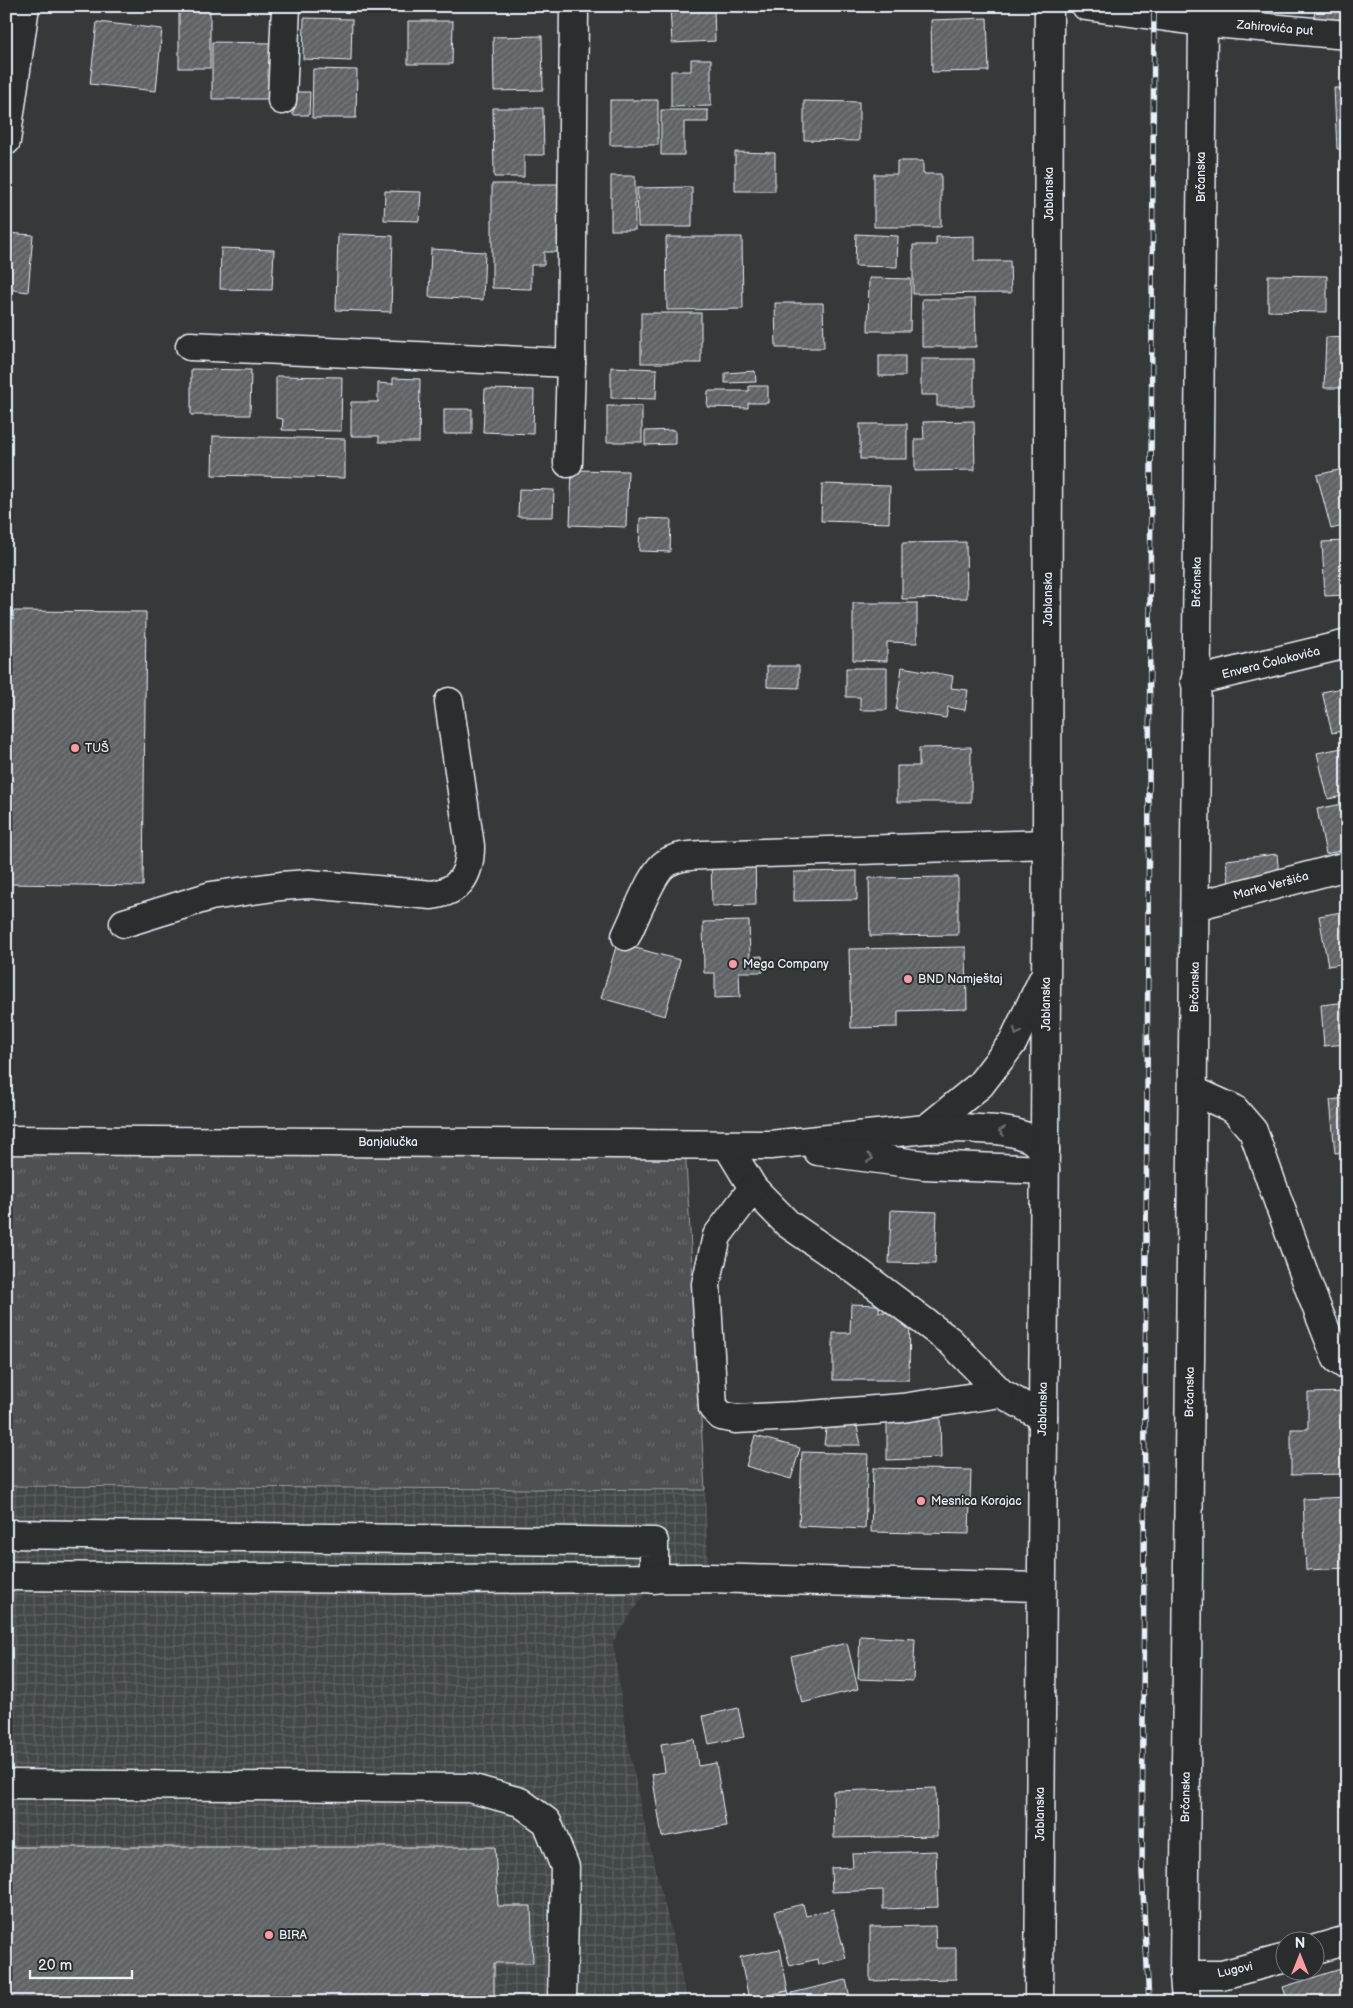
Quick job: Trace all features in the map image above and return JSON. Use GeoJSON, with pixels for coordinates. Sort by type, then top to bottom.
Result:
{"type":"FeatureCollection","features":[{"type":"Feature","properties":{"kind":"street"},"geometry":{"type":"LineString","coordinates":[[6,141],[25,6]]}},
{"type":"Feature","properties":{"kind":"street"},"geometry":{"type":"LineString","coordinates":[[282,100],[286,6]]}},
{"type":"Feature","properties":{"kind":"street"},"geometry":{"type":"LineString","coordinates":[[568,463],[571,364],[574,6]]}},
{"type":"Feature","properties":{"kind":"street","name":"Jablanska"},"geometry":{"type":"LineString","coordinates":[[1039,2002],[1047,844],[1049,6]]}},
{"type":"Feature","properties":{"kind":"street"},"geometry":{"type":"LineString","coordinates":[[1086,6],[1202,22]]}},
{"type":"Feature","properties":{"kind":"street","name":"Zahirovića put"},"geometry":{"type":"LineString","coordinates":[[1202,22],[1347,35]]}},
{"type":"Feature","properties":{"kind":"street","name":"Brčanska"},"geometry":{"type":"LineString","coordinates":[[1186,2002],[1184,1975],[1194,1092],[1195,681],[1202,22]]}},
{"type":"Feature","properties":{"kind":"street"},"geometry":{"type":"LineString","coordinates":[[190,346],[571,364]]}},
{"type":"Feature","properties":{"kind":"street","name":"Envera Čolakovića"},"geometry":{"type":"LineString","coordinates":[[1195,681],[1347,644]]}},
{"type":"Feature","properties":{"kind":"street"},"geometry":{"type":"LineString","coordinates":[[124,923],[212,896],[257,888],[308,884],[432,895],[442,894],[455,888],[464,876],[468,866],[470,846],[449,702]]}},
{"type":"Feature","properties":{"kind":"street"},"geometry":{"type":"LineString","coordinates":[[626,936],[655,875],[663,864],[679,857],[713,854],[1047,844]]}},
{"type":"Feature","properties":{"kind":"street","name":"Marka Veršića"},"geometry":{"type":"LineString","coordinates":[[1195,906],[1347,866]]}},
{"type":"Feature","properties":{"kind":"street"},"geometry":{"type":"LineString","coordinates":[[926,1129],[980,1085],[1013,1042],[1046,973]]}},
{"type":"Feature","properties":{"kind":"street"},"geometry":{"type":"LineString","coordinates":[[1194,1092],[1234,1109],[1253,1131],[1311,1293],[1337,1359],[1347,1366]]}},
{"type":"Feature","properties":{"kind":"street"},"geometry":{"type":"LineString","coordinates":[[770,1144],[926,1129],[997,1130],[1030,1138],[1045,1160]]}},
{"type":"Feature","properties":{"kind":"street","name":"Banjalučka"},"geometry":{"type":"LineString","coordinates":[[6,1140],[770,1144]]}},
{"type":"Feature","properties":{"kind":"street"},"geometry":{"type":"LineString","coordinates":[[727,1144],[753,1188],[788,1224],[858,1272],[950,1341],[1001,1393],[1042,1417]]}},
{"type":"Feature","properties":{"kind":"street"},"geometry":{"type":"LineString","coordinates":[[770,1144],[924,1164],[1045,1160]]}},
{"type":"Feature","properties":{"kind":"street"},"geometry":{"type":"LineString","coordinates":[[753,1188],[717,1236],[706,1284],[713,1408],[721,1416],[736,1419],[902,1408],[1001,1393]]}},
{"type":"Feature","properties":{"kind":"street"},"geometry":{"type":"LineString","coordinates":[[6,1534],[654,1542],[654,1579]]}},
{"type":"Feature","properties":{"kind":"street"},"geometry":{"type":"LineString","coordinates":[[6,1576],[709,1578],[1041,1587]]}},
{"type":"Feature","properties":{"kind":"street"},"geometry":{"type":"LineString","coordinates":[[6,1784],[470,1788],[520,1802],[547,1822],[565,1868],[562,2002]]}},
{"type":"Feature","properties":{"kind":"street"},"geometry":{"type":"LineString","coordinates":[[1326,1946],[1347,1940]]}},
{"type":"Feature","properties":{"kind":"street","name":"Lugovi"},"geometry":{"type":"LineString","coordinates":[[1184,1975],[1222,1975],[1276,1961]]}},
{"type":"Feature","properties":{"kind":"shaded area"},"geometry":{"type":"Polygon","coordinates":[[[6,1486],[705,1490],[709,1578],[654,1579],[613,1642],[628,1744],[645,1826],[679,1962],[687,2002],[6,2002],[6,1486]]]}},
{"type":"Feature","properties":{"kind":"green space"},"geometry":{"type":"Polygon","coordinates":[[[6,1140],[685,1145],[705,1490],[6,1486],[6,1140]]]}},
{"type":"Feature","properties":{"kind":"building"},"geometry":{"type":"Polygon","coordinates":[[[6,6],[13,6],[6,42],[6,6]]]}},
{"type":"Feature","properties":{"kind":"building"},"geometry":{"type":"Polygon","coordinates":[[[179,6],[210,6],[210,68],[179,68],[179,6]]]}},
{"type":"Feature","properties":{"kind":"building"},"geometry":{"type":"Polygon","coordinates":[[[670,6],[714,6],[715,41],[672,43],[670,6]]]}},
{"type":"Feature","properties":{"kind":"building"},"geometry":{"type":"Polygon","coordinates":[[[1315,6],[1347,6],[1347,22],[1314,19],[1315,6]]]}},
{"type":"Feature","properties":{"kind":"building"},"geometry":{"type":"Polygon","coordinates":[[[304,18],[352,19],[351,61],[303,59],[304,18]]]}},
{"type":"Feature","properties":{"kind":"building"},"geometry":{"type":"Polygon","coordinates":[[[987,18],[989,71],[932,72],[931,20],[987,18]]]}},
{"type":"Feature","properties":{"kind":"building"},"geometry":{"type":"Polygon","coordinates":[[[408,21],[453,21],[452,64],[408,64],[408,21]]]}},
{"type":"Feature","properties":{"kind":"building"},"geometry":{"type":"Polygon","coordinates":[[[97,22],[162,29],[156,91],[90,84],[97,22]]]}},
{"type":"Feature","properties":{"kind":"building"},"geometry":{"type":"Polygon","coordinates":[[[542,36],[543,90],[494,91],[493,37],[542,36]]]}},
{"type":"Feature","properties":{"kind":"building"},"geometry":{"type":"Polygon","coordinates":[[[212,42],[272,43],[272,99],[212,99],[212,42]]]}},
{"type":"Feature","properties":{"kind":"building"},"geometry":{"type":"Polygon","coordinates":[[[691,59],[711,59],[711,106],[671,107],[671,71],[691,71],[691,59]]]}},
{"type":"Feature","properties":{"kind":"building"},"geometry":{"type":"Polygon","coordinates":[[[313,69],[357,70],[356,118],[312,118],[313,69]]]}},
{"type":"Feature","properties":{"kind":"building"},"geometry":{"type":"Polygon","coordinates":[[[1334,88],[1347,88],[1347,149],[1337,149],[1334,88]]]}},
{"type":"Feature","properties":{"kind":"building"},"geometry":{"type":"Polygon","coordinates":[[[293,92],[310,92],[309,115],[293,115],[293,92]]]}},
{"type":"Feature","properties":{"kind":"building"},"geometry":{"type":"Polygon","coordinates":[[[610,100],[658,100],[658,145],[610,145],[610,100]]]}},
{"type":"Feature","properties":{"kind":"building"},"geometry":{"type":"Polygon","coordinates":[[[804,101],[859,102],[859,141],[804,140],[804,101]]]}},
{"type":"Feature","properties":{"kind":"building"},"geometry":{"type":"Polygon","coordinates":[[[493,108],[543,108],[544,155],[524,155],[524,177],[494,177],[493,108]]]}},
{"type":"Feature","properties":{"kind":"building"},"geometry":{"type":"Polygon","coordinates":[[[661,110],[708,110],[708,122],[684,122],[684,155],[661,155],[661,110]]]}},
{"type":"Feature","properties":{"kind":"building"},"geometry":{"type":"Polygon","coordinates":[[[735,152],[775,153],[775,191],[735,191],[735,152]]]}},
{"type":"Feature","properties":{"kind":"building"},"geometry":{"type":"Polygon","coordinates":[[[897,161],[923,161],[923,174],[941,174],[941,227],[874,227],[874,174],[897,174],[897,161]]]}},
{"type":"Feature","properties":{"kind":"building"},"geometry":{"type":"Polygon","coordinates":[[[611,176],[635,176],[635,230],[611,230],[611,176]]]}},
{"type":"Feature","properties":{"kind":"building"},"geometry":{"type":"Polygon","coordinates":[[[492,184],[565,184],[565,252],[544,252],[544,265],[531,265],[531,289],[492,288],[492,184]]]}},
{"type":"Feature","properties":{"kind":"building"},"geometry":{"type":"Polygon","coordinates":[[[692,187],[692,227],[638,227],[637,188],[692,187]]]}},
{"type":"Feature","properties":{"kind":"building"},"geometry":{"type":"Polygon","coordinates":[[[385,191],[421,192],[419,221],[384,220],[385,191]]]}},
{"type":"Feature","properties":{"kind":"building"},"geometry":{"type":"Polygon","coordinates":[[[6,233],[33,235],[28,292],[6,289],[6,233]]]}},
{"type":"Feature","properties":{"kind":"building"},"geometry":{"type":"Polygon","coordinates":[[[338,234],[393,236],[391,312],[336,310],[338,234]]]}},
{"type":"Feature","properties":{"kind":"building"},"geometry":{"type":"Polygon","coordinates":[[[856,234],[898,236],[897,267],[855,266],[856,234]]]}},
{"type":"Feature","properties":{"kind":"building"},"geometry":{"type":"Polygon","coordinates":[[[974,236],[974,261],[1010,261],[1011,293],[913,294],[913,245],[936,245],[936,237],[974,236]]]}},
{"type":"Feature","properties":{"kind":"building"},"geometry":{"type":"Polygon","coordinates":[[[666,237],[742,237],[743,309],[667,310],[666,237]]]}},
{"type":"Feature","properties":{"kind":"building"},"geometry":{"type":"Polygon","coordinates":[[[221,248],[274,250],[272,290],[220,289],[221,248]]]}},
{"type":"Feature","properties":{"kind":"building"},"geometry":{"type":"Polygon","coordinates":[[[431,249],[485,252],[483,300],[429,297],[431,249]]]}},
{"type":"Feature","properties":{"kind":"building"},"geometry":{"type":"Polygon","coordinates":[[[1268,275],[1327,276],[1327,312],[1268,311],[1268,275]]]}},
{"type":"Feature","properties":{"kind":"building"},"geometry":{"type":"Polygon","coordinates":[[[869,278],[911,279],[910,331],[868,331],[869,278]]]}},
{"type":"Feature","properties":{"kind":"building"},"geometry":{"type":"Polygon","coordinates":[[[922,299],[975,299],[976,347],[922,347],[922,299]]]}},
{"type":"Feature","properties":{"kind":"building"},"geometry":{"type":"Polygon","coordinates":[[[775,303],[823,303],[824,348],[776,348],[775,303]]]}},
{"type":"Feature","properties":{"kind":"building"},"geometry":{"type":"Polygon","coordinates":[[[641,313],[701,313],[701,363],[641,363],[641,313]]]}},
{"type":"Feature","properties":{"kind":"building"},"geometry":{"type":"Polygon","coordinates":[[[1326,337],[1347,338],[1347,388],[1324,388],[1326,337]]]}},
{"type":"Feature","properties":{"kind":"building"},"geometry":{"type":"Polygon","coordinates":[[[879,356],[905,356],[905,376],[879,376],[879,356]]]}},
{"type":"Feature","properties":{"kind":"building"},"geometry":{"type":"Polygon","coordinates":[[[921,359],[974,359],[974,406],[937,406],[937,395],[921,395],[921,359]]]}},
{"type":"Feature","properties":{"kind":"building"},"geometry":{"type":"Polygon","coordinates":[[[611,367],[657,369],[656,399],[611,398],[611,367]]]}},
{"type":"Feature","properties":{"kind":"building"},"geometry":{"type":"Polygon","coordinates":[[[191,369],[251,370],[250,415],[191,415],[191,369]]]}},
{"type":"Feature","properties":{"kind":"building"},"geometry":{"type":"Polygon","coordinates":[[[755,371],[756,382],[725,383],[725,373],[755,371]]]}},
{"type":"Feature","properties":{"kind":"building"},"geometry":{"type":"Polygon","coordinates":[[[276,376],[342,377],[341,431],[282,430],[283,419],[276,418],[276,376]]]}},
{"type":"Feature","properties":{"kind":"building"},"geometry":{"type":"Polygon","coordinates":[[[393,378],[420,379],[419,442],[379,442],[379,436],[351,436],[351,402],[378,402],[378,383],[393,384],[393,378]]]}},
{"type":"Feature","properties":{"kind":"building"},"geometry":{"type":"Polygon","coordinates":[[[749,386],[768,386],[768,403],[748,403],[748,408],[707,407],[708,391],[749,391],[749,386]]]}},
{"type":"Feature","properties":{"kind":"building"},"geometry":{"type":"Polygon","coordinates":[[[485,389],[534,390],[533,434],[483,432],[485,389]]]}},
{"type":"Feature","properties":{"kind":"building"},"geometry":{"type":"Polygon","coordinates":[[[1341,404],[1347,404],[1347,460],[1343,460],[1341,404]]]}},
{"type":"Feature","properties":{"kind":"building"},"geometry":{"type":"Polygon","coordinates":[[[607,406],[642,406],[642,442],[607,442],[607,406]]]}},
{"type":"Feature","properties":{"kind":"building"},"geometry":{"type":"Polygon","coordinates":[[[444,409],[472,409],[472,434],[444,434],[444,409]]]}},
{"type":"Feature","properties":{"kind":"building"},"geometry":{"type":"Polygon","coordinates":[[[974,421],[975,470],[915,471],[915,439],[924,439],[923,422],[974,421]]]}},
{"type":"Feature","properties":{"kind":"building"},"geometry":{"type":"Polygon","coordinates":[[[860,424],[907,424],[907,459],[860,459],[860,424]]]}},
{"type":"Feature","properties":{"kind":"building"},"geometry":{"type":"Polygon","coordinates":[[[675,430],[675,444],[645,445],[645,431],[675,430]]]}},
{"type":"Feature","properties":{"kind":"building"},"geometry":{"type":"Polygon","coordinates":[[[213,436],[345,439],[345,478],[212,475],[213,436]]]}},
{"type":"Feature","properties":{"kind":"building"},"geometry":{"type":"Polygon","coordinates":[[[1347,468],[1347,525],[1331,529],[1317,475],[1347,468]]]}},
{"type":"Feature","properties":{"kind":"building"},"geometry":{"type":"Polygon","coordinates":[[[572,470],[628,471],[626,527],[570,525],[572,470]]]}},
{"type":"Feature","properties":{"kind":"building"},"geometry":{"type":"Polygon","coordinates":[[[822,484],[890,486],[889,523],[821,521],[822,484]]]}},
{"type":"Feature","properties":{"kind":"building"},"geometry":{"type":"Polygon","coordinates":[[[519,489],[554,490],[553,517],[518,517],[519,489]]]}},
{"type":"Feature","properties":{"kind":"building"},"geometry":{"type":"Polygon","coordinates":[[[640,518],[671,519],[670,552],[639,551],[640,518]]]}},
{"type":"Feature","properties":{"kind":"building"},"geometry":{"type":"Polygon","coordinates":[[[1347,541],[1347,595],[1325,596],[1322,542],[1347,541]]]}},
{"type":"Feature","properties":{"kind":"building"},"geometry":{"type":"Polygon","coordinates":[[[966,542],[967,598],[902,599],[902,543],[966,542]]]}},
{"type":"Feature","properties":{"kind":"building"},"geometry":{"type":"Polygon","coordinates":[[[853,603],[917,603],[917,643],[887,642],[887,661],[853,660],[853,603]]]}},
{"type":"Feature","properties":{"kind":"building","name":"TUŠ"},"geometry":{"type":"Polygon","coordinates":[[[13,611],[146,612],[143,886],[10,884],[11,854],[6,854],[6,642],[13,642],[13,611]]]}},
{"type":"Feature","properties":{"kind":"building"},"geometry":{"type":"Polygon","coordinates":[[[767,666],[799,666],[799,688],[767,687],[767,666]]]}},
{"type":"Feature","properties":{"kind":"building"},"geometry":{"type":"Polygon","coordinates":[[[902,667],[953,676],[951,688],[968,690],[965,710],[948,707],[946,718],[896,710],[902,667]]]}},
{"type":"Feature","properties":{"kind":"building"},"geometry":{"type":"Polygon","coordinates":[[[846,668],[887,668],[887,710],[860,710],[860,697],[846,697],[846,668]]]}},
{"type":"Feature","properties":{"kind":"building"},"geometry":{"type":"Polygon","coordinates":[[[1347,687],[1347,730],[1332,733],[1322,692],[1347,687]]]}},
{"type":"Feature","properties":{"kind":"building"},"geometry":{"type":"Polygon","coordinates":[[[971,747],[971,802],[897,802],[897,766],[919,766],[919,748],[971,747]]]}},
{"type":"Feature","properties":{"kind":"building"},"geometry":{"type":"Polygon","coordinates":[[[1347,747],[1347,795],[1328,799],[1317,753],[1347,747]]]}},
{"type":"Feature","properties":{"kind":"building"},"geometry":{"type":"Polygon","coordinates":[[[1347,803],[1347,849],[1326,854],[1317,809],[1347,803]]]}},
{"type":"Feature","properties":{"kind":"building"},"geometry":{"type":"Polygon","coordinates":[[[755,854],[756,905],[712,906],[711,855],[755,854]]]}},
{"type":"Feature","properties":{"kind":"building"},"geometry":{"type":"Polygon","coordinates":[[[1277,854],[1279,877],[1229,883],[1226,860],[1277,854]]]}},
{"type":"Feature","properties":{"kind":"building"},"geometry":{"type":"Polygon","coordinates":[[[857,871],[857,900],[794,901],[794,872],[857,871]]]}},
{"type":"Feature","properties":{"kind":"building"},"geometry":{"type":"Polygon","coordinates":[[[958,877],[958,935],[870,936],[869,878],[958,877]]]}},
{"type":"Feature","properties":{"kind":"building"},"geometry":{"type":"Polygon","coordinates":[[[1347,911],[1347,963],[1328,966],[1319,916],[1347,911]]]}},
{"type":"Feature","properties":{"kind":"building","name":"Mega Company"},"geometry":{"type":"Polygon","coordinates":[[[749,921],[750,957],[762,956],[763,972],[739,972],[740,997],[715,998],[715,973],[704,973],[703,922],[749,921]]]}},
{"type":"Feature","properties":{"kind":"building"},"geometry":{"type":"Polygon","coordinates":[[[617,943],[680,960],[665,1016],[601,998],[617,943]]]}},
{"type":"Feature","properties":{"kind":"building","name":"BND Namještaj"},"geometry":{"type":"Polygon","coordinates":[[[966,947],[967,1009],[898,1011],[898,1027],[851,1028],[849,949],[966,947]]]}},
{"type":"Feature","properties":{"kind":"building"},"geometry":{"type":"Polygon","coordinates":[[[1347,1002],[1347,1044],[1324,1046],[1321,1005],[1347,1002]]]}},
{"type":"Feature","properties":{"kind":"building"},"geometry":{"type":"Polygon","coordinates":[[[1347,1098],[1347,1152],[1335,1153],[1330,1100],[1347,1098]]]}},
{"type":"Feature","properties":{"kind":"building"},"geometry":{"type":"Polygon","coordinates":[[[891,1210],[937,1212],[935,1264],[889,1263],[891,1210]]]}},
{"type":"Feature","properties":{"kind":"building"},"geometry":{"type":"Polygon","coordinates":[[[851,1304],[879,1305],[879,1312],[910,1312],[909,1380],[833,1380],[833,1333],[850,1333],[851,1304]]]}},
{"type":"Feature","properties":{"kind":"building"},"geometry":{"type":"Polygon","coordinates":[[[1347,1392],[1347,1474],[1291,1475],[1291,1429],[1308,1429],[1308,1393],[1347,1392]]]}},
{"type":"Feature","properties":{"kind":"building"},"geometry":{"type":"Polygon","coordinates":[[[940,1418],[941,1458],[887,1460],[887,1420],[940,1418]]]}},
{"type":"Feature","properties":{"kind":"building"},"geometry":{"type":"Polygon","coordinates":[[[827,1421],[856,1422],[861,1445],[824,1445],[827,1421]]]}},
{"type":"Feature","properties":{"kind":"building"},"geometry":{"type":"Polygon","coordinates":[[[755,1436],[800,1448],[791,1479],[746,1466],[755,1436]]]}},
{"type":"Feature","properties":{"kind":"building"},"geometry":{"type":"Polygon","coordinates":[[[802,1452],[868,1454],[865,1529],[799,1526],[802,1452]]]}},
{"type":"Feature","properties":{"kind":"building","name":"Mesnica Korajac"},"geometry":{"type":"Polygon","coordinates":[[[873,1468],[971,1470],[969,1534],[871,1532],[873,1468]]]}},
{"type":"Feature","properties":{"kind":"building"},"geometry":{"type":"Polygon","coordinates":[[[1347,1497],[1347,1568],[1306,1570],[1303,1499],[1347,1497]]]}},
{"type":"Feature","properties":{"kind":"building"},"geometry":{"type":"Polygon","coordinates":[[[860,1636],[915,1639],[913,1681],[858,1679],[860,1636]]]}},
{"type":"Feature","properties":{"kind":"building"},"geometry":{"type":"Polygon","coordinates":[[[847,1643],[858,1689],[802,1703],[791,1656],[847,1643]]]}},
{"type":"Feature","properties":{"kind":"building"},"geometry":{"type":"Polygon","coordinates":[[[738,1708],[744,1737],[709,1744],[703,1716],[738,1708]]]}},
{"type":"Feature","properties":{"kind":"building"},"geometry":{"type":"Polygon","coordinates":[[[694,1739],[698,1766],[716,1763],[726,1826],[662,1837],[652,1774],[665,1772],[661,1744],[694,1739]]]}},
{"type":"Feature","properties":{"kind":"building"},"geometry":{"type":"Polygon","coordinates":[[[936,1788],[937,1836],[834,1838],[833,1791],[936,1788]]]}},
{"type":"Feature","properties":{"kind":"building","name":"BIRA"},"geometry":{"type":"Polygon","coordinates":[[[6,1847],[495,1847],[498,1906],[531,1906],[533,1963],[494,1963],[494,2002],[6,2002],[6,1847]]]}},
{"type":"Feature","properties":{"kind":"building"},"geometry":{"type":"Polygon","coordinates":[[[936,1851],[938,1907],[883,1909],[883,1890],[832,1892],[831,1868],[853,1867],[852,1854],[936,1851]]]}},
{"type":"Feature","properties":{"kind":"building"},"geometry":{"type":"Polygon","coordinates":[[[803,1904],[806,1916],[833,1909],[846,1958],[818,1965],[817,1959],[790,1966],[775,1911],[803,1904]]]}},
{"type":"Feature","properties":{"kind":"building"},"geometry":{"type":"Polygon","coordinates":[[[935,1926],[936,1948],[956,1948],[956,1979],[870,1981],[870,1927],[935,1926]]]}},
{"type":"Feature","properties":{"kind":"building"},"geometry":{"type":"Polygon","coordinates":[[[780,1949],[788,1991],[749,1999],[740,1957],[780,1949]]]}},
{"type":"Feature","properties":{"kind":"building"},"geometry":{"type":"Polygon","coordinates":[[[1347,1967],[1347,2002],[1288,2002],[1283,1987],[1305,1980],[1326,1980],[1326,1974],[1347,1967]]]}},
{"type":"Feature","properties":{"kind":"building"},"geometry":{"type":"Polygon","coordinates":[[[846,1980],[851,2002],[794,2002],[792,1993],[846,1980]]]}},
{"type":"Feature","properties":{"kind":"building"},"geometry":{"type":"Polygon","coordinates":[[[788,1991],[791,2002],[737,2002],[749,1999],[788,1991]]]}},
{"type":"Feature","properties":{"kind":"railway"},"geometry":{"type":"LineString","coordinates":[[1149,2002],[1142,1873],[1154,6]]}},
{"type":"Feature","properties":{"kind":"place","name":"TUŠ"},"geometry":{"type":"Point","coordinates":[75,748]}},
{"type":"Feature","properties":{"kind":"place","name":"Mega Company"},"geometry":{"type":"Point","coordinates":[733,964]}},
{"type":"Feature","properties":{"kind":"place","name":"BND Namještaj"},"geometry":{"type":"Point","coordinates":[908,979]}},
{"type":"Feature","properties":{"kind":"place","name":"Mesnica Korajac"},"geometry":{"type":"Point","coordinates":[921,1501]}},
{"type":"Feature","properties":{"kind":"place","name":"BIRA"},"geometry":{"type":"Point","coordinates":[269,1935]}}]}
